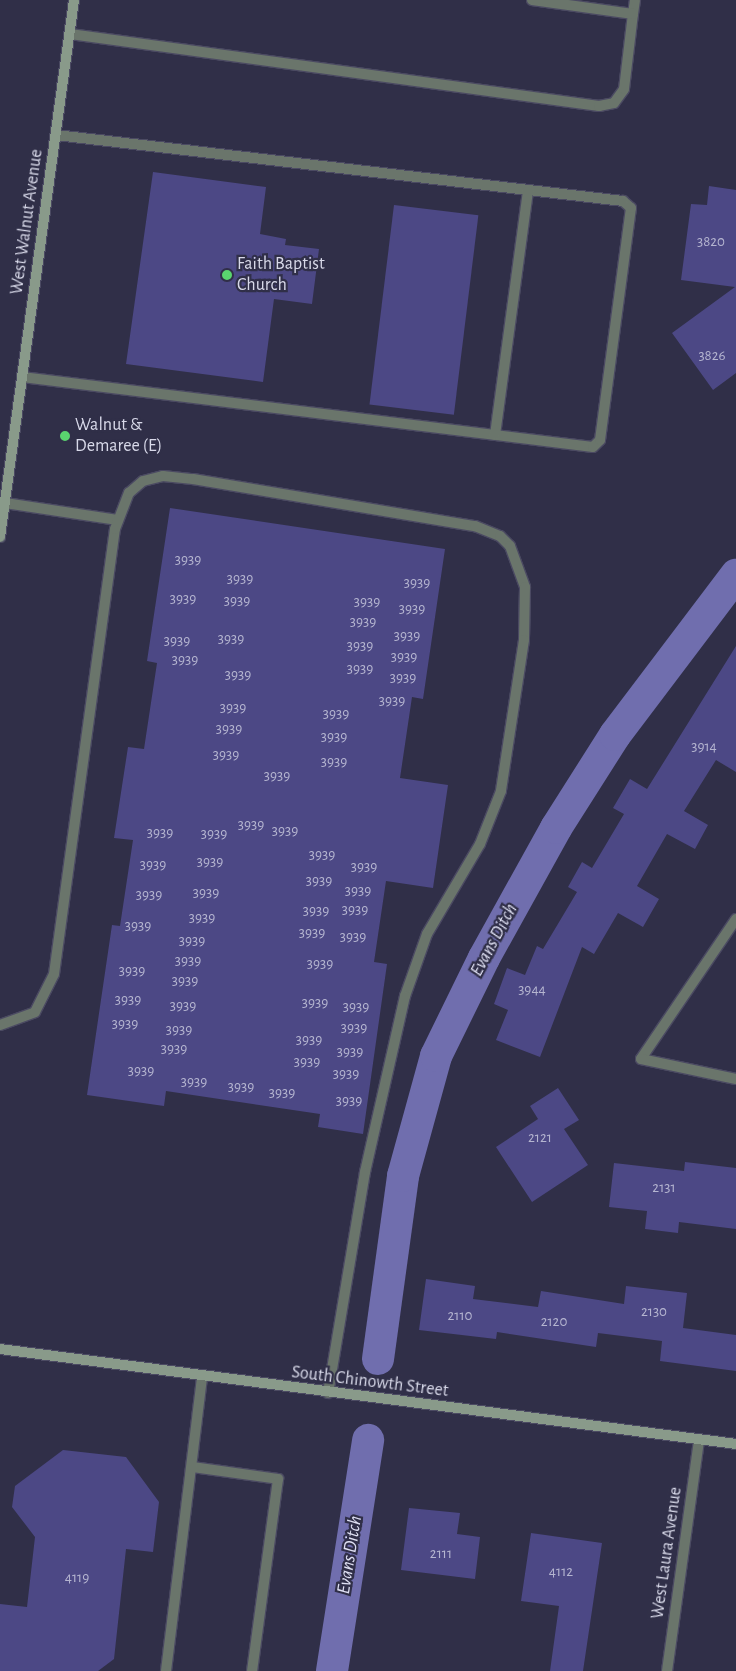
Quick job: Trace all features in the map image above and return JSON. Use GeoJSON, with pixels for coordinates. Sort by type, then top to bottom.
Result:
{"type":"FeatureCollection","features":[{"type":"Feature","properties":{"kind":"street","name":"West Walnut Avenue"},"geometry":{"type":"LineString","coordinates":[[0,537],[74,0]]}},
{"type":"Feature","properties":{"kind":"street"},"geometry":{"type":"LineString","coordinates":[[532,0],[633,14]]}},
{"type":"Feature","properties":{"kind":"street"},"geometry":{"type":"LineString","coordinates":[[70,34],[599,106],[614,103],[624,89],[635,0]]}},
{"type":"Feature","properties":{"kind":"street"},"geometry":{"type":"LineString","coordinates":[[22,377],[593,447],[601,430],[631,208],[623,201],[56,135]]}},
{"type":"Feature","properties":{"kind":"street"},"geometry":{"type":"LineString","coordinates":[[495,435],[528,190]]}},
{"type":"Feature","properties":{"kind":"street"},"geometry":{"type":"LineString","coordinates":[[0,1025],[35,1012],[54,974],[118,520],[129,493],[143,481],[162,476],[475,526],[500,536],[519,563],[525,587],[524,640],[501,791],[480,844],[426,934],[404,996],[365,1172],[328,1393]]}},
{"type":"Feature","properties":{"kind":"street"},"geometry":{"type":"LineString","coordinates":[[5,503],[118,520]]}},
{"type":"Feature","properties":{"kind":"street"},"geometry":{"type":"LineString","coordinates":[[736,919],[641,1059],[736,1079]]}},
{"type":"Feature","properties":{"kind":"street","name":"South Chinowth Street"},"geometry":{"type":"LineString","coordinates":[[0,1349],[202,1377],[736,1444]]}},
{"type":"Feature","properties":{"kind":"street"},"geometry":{"type":"LineString","coordinates":[[166,1671],[202,1377]]}},
{"type":"Feature","properties":{"kind":"street","name":"West Laura Avenue"},"geometry":{"type":"LineString","coordinates":[[667,1671],[699,1440]]}},
{"type":"Feature","properties":{"kind":"street"},"geometry":{"type":"LineString","coordinates":[[192,1467],[278,1479],[252,1671]]}},
{"type":"Feature","properties":{"kind":"building","name":"Faith Baptist Church"},"geometry":{"type":"Polygon","coordinates":[[[153,172],[266,187],[260,234],[286,239],[285,245],[319,249],[312,304],[274,299],[263,382],[126,364],[153,172]]]}},
{"type":"Feature","properties":{"kind":"building"},"geometry":{"type":"Polygon","coordinates":[[[709,186],[736,190],[736,373],[713,390],[672,333],[735,287],[681,280],[691,204],[707,205],[709,186]]]}},
{"type":"Feature","properties":{"kind":"building"},"geometry":{"type":"Polygon","coordinates":[[[394,205],[478,215],[454,415],[370,405],[394,205]]]}},
{"type":"Feature","properties":{"kind":"building"},"geometry":{"type":"Polygon","coordinates":[[[170,508],[445,549],[423,699],[412,697],[400,778],[448,785],[433,888],[386,881],[374,962],[387,964],[363,1134],[318,1127],[320,1114],[166,1091],[164,1106],[87,1095],[112,925],[120,926],[133,840],[114,838],[128,747],[144,749],[157,663],[147,661],[170,508]]]}},
{"type":"Feature","properties":{"kind":"building"},"geometry":{"type":"Polygon","coordinates":[[[736,646],[736,772],[716,760],[684,811],[708,825],[695,849],[667,834],[637,886],[659,899],[643,927],[618,913],[594,954],[582,947],[540,1057],[496,1040],[508,1010],[494,1004],[507,968],[525,975],[537,946],[543,949],[577,892],[568,887],[582,862],[592,868],[624,814],[613,808],[630,779],[647,789],[736,646]]]}},
{"type":"Feature","properties":{"kind":"building"},"geometry":{"type":"Polygon","coordinates":[[[558,1088],[579,1120],[564,1129],[588,1165],[532,1202],[496,1147],[538,1119],[530,1106],[558,1088]]]}},
{"type":"Feature","properties":{"kind":"building"},"geometry":{"type":"Polygon","coordinates":[[[685,1162],[736,1168],[736,1229],[679,1222],[678,1233],[645,1229],[647,1211],[609,1207],[614,1163],[684,1171],[685,1162]]]}},
{"type":"Feature","properties":{"kind":"building"},"geometry":{"type":"Polygon","coordinates":[[[426,1279],[475,1286],[473,1299],[538,1307],[541,1291],[624,1304],[626,1286],[687,1293],[683,1328],[736,1335],[736,1371],[660,1361],[662,1341],[598,1333],[596,1347],[497,1332],[496,1339],[419,1330],[426,1279]]]}},
{"type":"Feature","properties":{"kind":"building"},"geometry":{"type":"Polygon","coordinates":[[[63,1450],[126,1457],[159,1502],[153,1552],[126,1549],[114,1659],[98,1671],[0,1671],[0,1604],[27,1607],[35,1537],[12,1507],[15,1486],[63,1450]]]}},
{"type":"Feature","properties":{"kind":"building"},"geometry":{"type":"Polygon","coordinates":[[[409,1508],[460,1513],[457,1534],[480,1537],[475,1579],[401,1570],[409,1508]]]}},
{"type":"Feature","properties":{"kind":"building"},"geometry":{"type":"Polygon","coordinates":[[[531,1533],[602,1543],[583,1671],[550,1671],[559,1606],[521,1601],[531,1533]]]}},
{"type":"Feature","properties":{"kind":"waterway","name":"Evans Ditch"},"geometry":{"type":"LineString","coordinates":[[378,1359],[403,1176],[436,1056],[484,958],[556,828],[615,735],[736,575]]}},
{"type":"Feature","properties":{"kind":"waterway","name":"Evans Ditch"},"geometry":{"type":"LineString","coordinates":[[332,1671],[368,1440]]}},
{"type":"Feature","properties":{"kind":"place","name":"Faith Baptist Church"},"geometry":{"type":"Point","coordinates":[227,275]}},
{"type":"Feature","properties":{"kind":"place","name":"Walnut & Demaree (E)"},"geometry":{"type":"Point","coordinates":[65,436]}}]}
